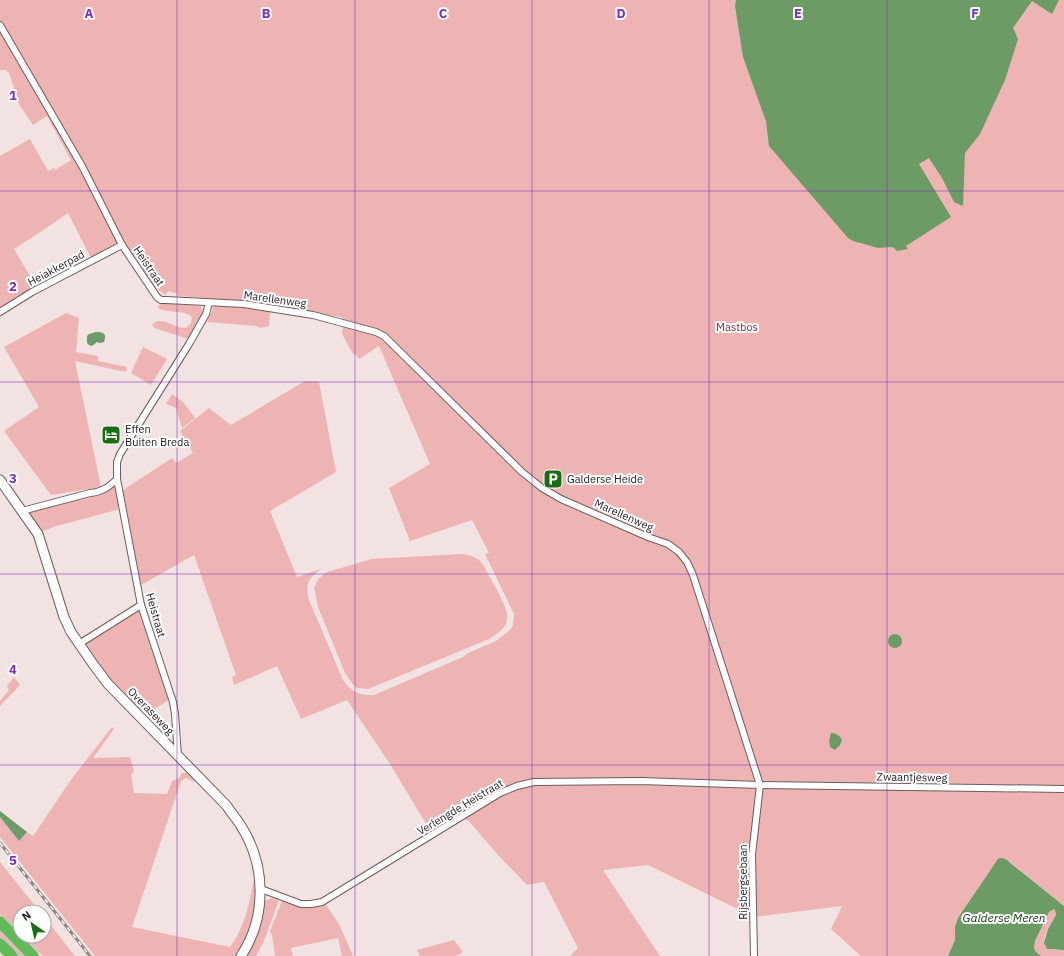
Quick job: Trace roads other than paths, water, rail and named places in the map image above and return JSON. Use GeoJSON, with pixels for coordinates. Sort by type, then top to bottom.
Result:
{"type":"FeatureCollection","features":[{"type":"Feature","properties":{"kind":"highway"},"geometry":{"type":"LineString","coordinates":[[0,922],[33,956]]}},
{"type":"Feature","properties":{"kind":"highway"},"geometry":{"type":"LineString","coordinates":[[0,944],[12,956]]}},
{"type":"Feature","properties":{"kind":"street","name":"Heistraat"},"geometry":{"type":"LineString","coordinates":[[0,25],[82,166],[122,245],[157,297],[161,300],[209,303],[206,314],[189,344],[120,454],[117,462],[117,479],[142,605],[173,702],[178,756]]}},
{"type":"Feature","properties":{"kind":"street","name":"Heiakkerpad"},"geometry":{"type":"LineString","coordinates":[[0,312],[32,292],[122,245]]}},
{"type":"Feature","properties":{"kind":"street","name":"Marellenweg"},"geometry":{"type":"LineString","coordinates":[[209,303],[244,304],[313,315],[376,332],[384,336],[522,472],[542,488],[562,499],[648,537],[668,544],[679,552],[687,562],[693,575],[760,785]]}},
{"type":"Feature","properties":{"kind":"street"},"geometry":{"type":"LineString","coordinates":[[22,511],[99,492],[110,486],[117,479]]}},
{"type":"Feature","properties":{"kind":"street","name":"Overaseweg"},"geometry":{"type":"LineString","coordinates":[[0,480],[38,534],[64,617],[79,644],[108,684],[227,806],[241,826],[250,843],[258,866],[261,889],[260,905],[256,925],[248,946],[241,956]]}},
{"type":"Feature","properties":{"kind":"street"},"geometry":{"type":"LineString","coordinates":[[79,644],[142,605]]}},
{"type":"Feature","properties":{"kind":"street","name":"Verlengde Heistraat"},"geometry":{"type":"LineString","coordinates":[[261,889],[300,904],[322,902],[500,793],[523,784],[534,782],[641,782],[760,785]]}},
{"type":"Feature","properties":{"kind":"street","name":"Zwaantjesweg"},"geometry":{"type":"LineString","coordinates":[[760,785],[1064,789]]}},
{"type":"Feature","properties":{"kind":"street","name":"Rijsbergsebaan"},"geometry":{"type":"LineString","coordinates":[[754,956],[752,855],[760,785]]}},
{"type":"Feature","properties":{"kind":"water"},"geometry":{"type":"Polygon","coordinates":[[[736,0],[1059,0],[1052,14],[1032,1],[1013,28],[1018,39],[1005,80],[980,134],[965,153],[963,206],[954,202],[942,178],[929,158],[919,164],[951,217],[906,246],[908,249],[897,251],[891,247],[878,248],[853,241],[848,238],[769,146],[766,121],[743,57],[735,6],[736,0]]]}},
{"type":"Feature","properties":{"kind":"water"},"geometry":{"type":"Polygon","coordinates":[[[96,332],[101,332],[105,335],[104,342],[97,342],[92,346],[89,345],[87,343],[87,336],[96,332]]]}},
{"type":"Feature","properties":{"kind":"water"},"geometry":{"type":"Polygon","coordinates":[[[892,634],[898,634],[902,638],[902,644],[898,648],[892,648],[888,644],[888,638],[892,634]]]}},
{"type":"Feature","properties":{"kind":"water"},"geometry":{"type":"Polygon","coordinates":[[[831,733],[834,733],[842,740],[840,745],[835,750],[830,747],[829,741],[831,733]]]}},
{"type":"Feature","properties":{"kind":"water"},"geometry":{"type":"Polygon","coordinates":[[[0,811],[27,832],[19,841],[0,817],[0,811]]]}},
{"type":"Feature","properties":{"kind":"water","name":"Galderse Meren"},"geometry":{"type":"Polygon","coordinates":[[[1000,858],[1007,860],[1064,906],[1064,950],[1047,949],[1044,943],[1048,929],[1056,915],[1054,909],[1049,912],[1035,941],[1034,947],[1036,952],[1041,956],[948,956],[955,940],[955,927],[958,918],[1000,858]]]}},
{"type":"Feature","properties":{"kind":"railway"},"geometry":{"type":"LineString","coordinates":[[0,843],[90,956]]}},
{"type":"Feature","properties":{"kind":"place","name":"Effen Buiten Breda"},"geometry":{"type":"Point","coordinates":[111,435]}},
{"type":"Feature","properties":{"kind":"place","name":"Galderse Heide"},"geometry":{"type":"Point","coordinates":[553,479]}},
{"type":"Feature","properties":{"kind":"park label","name":"Mastbos"},"geometry":{"type":"Point","coordinates":[737,327]}}]}
